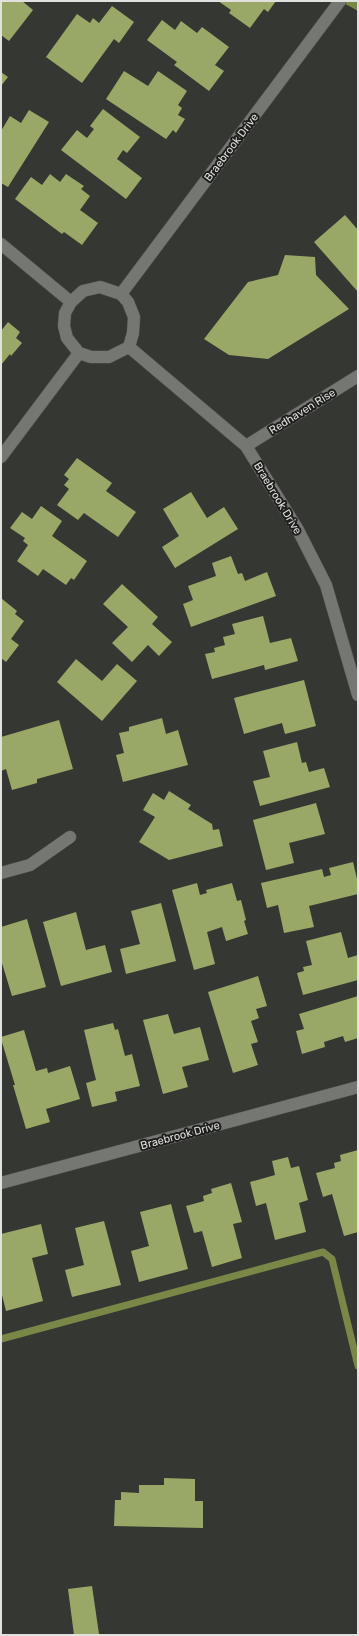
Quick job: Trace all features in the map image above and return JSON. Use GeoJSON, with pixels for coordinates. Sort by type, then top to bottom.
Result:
{"type":"FeatureCollection","features":[{"type":"Feature","properties":{"kind":"street","name":"Braebrook Drive"},"geometry":{"type":"LineString","coordinates":[[121,294],[340,1]]}},
{"type":"Feature","properties":{"kind":"street"},"geometry":{"type":"LineString","coordinates":[[1,244],[70,302]]}},
{"type":"Feature","properties":{"kind":"street"},"geometry":{"type":"LineString","coordinates":[[100,287],[121,294],[128,302],[134,317],[133,333],[129,348],[109,357],[91,357],[78,353],[67,338],[64,326],[65,313],[70,302],[83,291],[100,287]]}},
{"type":"Feature","properties":{"kind":"street","name":"Braebrook Drive"},"geometry":{"type":"LineString","coordinates":[[129,348],[246,446],[298,530],[326,585],[358,695]]}},
{"type":"Feature","properties":{"kind":"street"},"geometry":{"type":"LineString","coordinates":[[1,457],[78,353]]}},
{"type":"Feature","properties":{"kind":"street","name":"Redhaven Rise"},"geometry":{"type":"LineString","coordinates":[[246,446],[358,376]]}},
{"type":"Feature","properties":{"kind":"street"},"geometry":{"type":"LineString","coordinates":[[1,873],[30,865],[70,837]]}},
{"type":"Feature","properties":{"kind":"street","name":"Braebrook Drive"},"geometry":{"type":"LineString","coordinates":[[1,1182],[358,1087]]}},
{"type":"Feature","properties":{"kind":"building"},"geometry":{"type":"Polygon","coordinates":[[[1,1],[22,1],[33,10],[9,41],[1,35],[1,1]]]}},
{"type":"Feature","properties":{"kind":"building"},"geometry":{"type":"Polygon","coordinates":[[[218,1],[276,1],[268,12],[264,9],[250,28],[229,13],[231,10],[218,1]]]}},
{"type":"Feature","properties":{"kind":"building"},"geometry":{"type":"Polygon","coordinates":[[[112,6],[134,22],[119,43],[114,39],[82,83],[46,57],[77,14],[90,23],[93,18],[99,23],[112,6]]]}},
{"type":"Feature","properties":{"kind":"building"},"geometry":{"type":"Polygon","coordinates":[[[162,20],[175,30],[181,21],[197,33],[202,27],[229,47],[215,65],[224,71],[209,91],[174,65],[177,62],[147,40],[162,20]]]}},
{"type":"Feature","properties":{"kind":"building"},"geometry":{"type":"Polygon","coordinates":[[[124,71],[148,86],[158,71],[187,91],[178,105],[182,108],[178,115],[185,119],[176,133],[173,130],[166,139],[106,99],[124,71]]]}},
{"type":"Feature","properties":{"kind":"building"},"geometry":{"type":"Polygon","coordinates":[[[1,72],[8,77],[1,86],[1,72]]]}},
{"type":"Feature","properties":{"kind":"building"},"geometry":{"type":"Polygon","coordinates":[[[103,109],[140,137],[127,153],[123,150],[117,159],[142,178],[126,199],[61,150],[77,130],[87,138],[94,129],[90,126],[103,109]]]}},
{"type":"Feature","properties":{"kind":"building"},"geometry":{"type":"Polygon","coordinates":[[[29,110],[49,122],[8,187],[1,183],[1,131],[10,116],[21,123],[29,110]]]}},
{"type":"Feature","properties":{"kind":"building"},"geometry":{"type":"Polygon","coordinates":[[[50,174],[60,182],[66,174],[84,186],[81,189],[90,196],[80,210],[98,223],[82,245],[64,232],[62,234],[15,199],[31,177],[42,185],[50,174]]]}},
{"type":"Feature","properties":{"kind":"building"},"geometry":{"type":"Polygon","coordinates":[[[345,215],[358,230],[358,292],[314,242],[345,215]]]}},
{"type":"Feature","properties":{"kind":"building"},"geometry":{"type":"Polygon","coordinates":[[[285,255],[315,257],[316,275],[349,309],[268,359],[229,355],[204,339],[248,282],[278,275],[285,255]]]}},
{"type":"Feature","properties":{"kind":"building"},"geometry":{"type":"Polygon","coordinates":[[[8,322],[20,332],[16,338],[22,343],[1,365],[1,331],[8,322]]]}},
{"type":"Feature","properties":{"kind":"building"},"geometry":{"type":"Polygon","coordinates":[[[77,458],[112,483],[106,491],[136,512],[118,537],[84,513],[78,520],[57,505],[69,489],[64,485],[69,479],[64,475],[77,458]]]}},
{"type":"Feature","properties":{"kind":"building"},"geometry":{"type":"Polygon","coordinates":[[[191,492],[207,518],[224,507],[238,529],[175,568],[162,547],[179,536],[163,509],[191,492]]]}},
{"type":"Feature","properties":{"kind":"building"},"geometry":{"type":"Polygon","coordinates":[[[41,506],[62,521],[52,536],[87,561],[74,580],[71,578],[66,585],[43,569],[38,576],[17,561],[28,545],[23,541],[25,538],[10,528],[22,512],[32,519],[41,506]]]}},
{"type":"Feature","properties":{"kind":"building"},"geometry":{"type":"Polygon","coordinates":[[[231,556],[238,574],[242,573],[245,581],[267,572],[276,596],[191,627],[183,604],[193,600],[188,586],[216,576],[212,563],[231,556]]]}},
{"type":"Feature","properties":{"kind":"building"},"geometry":{"type":"Polygon","coordinates":[[[122,584],[158,617],[152,624],[172,642],[159,656],[148,645],[132,662],[112,643],[128,627],[103,604],[122,584]]]}},
{"type":"Feature","properties":{"kind":"building"},"geometry":{"type":"Polygon","coordinates":[[[1,598],[17,611],[15,614],[24,621],[11,639],[19,645],[6,662],[1,658],[1,598]]]}},
{"type":"Feature","properties":{"kind":"building"},"geometry":{"type":"Polygon","coordinates":[[[263,616],[270,643],[291,638],[298,661],[265,670],[264,665],[212,679],[205,654],[215,652],[214,648],[225,645],[223,637],[235,634],[232,624],[263,616]]]}},
{"type":"Feature","properties":{"kind":"building"},"geometry":{"type":"Polygon","coordinates":[[[76,659],[102,681],[117,664],[137,681],[102,721],[57,682],[76,659]]]}},
{"type":"Feature","properties":{"kind":"building"},"geometry":{"type":"Polygon","coordinates":[[[304,680],[316,726],[285,734],[282,723],[244,734],[234,698],[304,680]]]}},
{"type":"Feature","properties":{"kind":"building"},"geometry":{"type":"Polygon","coordinates":[[[162,718],[166,734],[178,730],[188,765],[123,782],[116,755],[124,753],[119,733],[129,731],[129,727],[162,718]]]}},
{"type":"Feature","properties":{"kind":"building"},"geometry":{"type":"Polygon","coordinates":[[[59,720],[73,769],[37,779],[37,783],[12,790],[6,769],[1,771],[1,737],[59,720]]]}},
{"type":"Feature","properties":{"kind":"building"},"geometry":{"type":"Polygon","coordinates":[[[297,742],[302,763],[306,762],[309,772],[324,768],[330,787],[260,806],[253,781],[270,777],[263,751],[297,742]]]}},
{"type":"Feature","properties":{"kind":"building"},"geometry":{"type":"Polygon","coordinates":[[[169,791],[191,805],[188,809],[212,824],[213,830],[219,829],[223,846],[169,860],[139,842],[155,817],[143,810],[153,793],[164,800],[169,791]]]}},
{"type":"Feature","properties":{"kind":"building"},"geometry":{"type":"Polygon","coordinates":[[[316,803],[325,834],[289,843],[294,863],[266,870],[253,820],[316,803]]]}},
{"type":"Feature","properties":{"kind":"building"},"geometry":{"type":"Polygon","coordinates":[[[353,862],[358,883],[358,894],[309,906],[314,927],[284,933],[278,905],[267,908],[261,883],[322,869],[324,877],[331,875],[329,868],[353,862]]]}},
{"type":"Feature","properties":{"kind":"building"},"geometry":{"type":"Polygon","coordinates":[[[197,883],[200,895],[207,893],[206,890],[232,883],[237,901],[241,900],[246,920],[244,921],[248,934],[226,941],[222,927],[207,932],[215,964],[194,970],[172,890],[197,883]]]}},
{"type":"Feature","properties":{"kind":"building"},"geometry":{"type":"Polygon","coordinates":[[[161,903],[176,961],[126,974],[120,949],[140,944],[131,911],[161,903]]]}},
{"type":"Feature","properties":{"kind":"building"},"geometry":{"type":"Polygon","coordinates":[[[76,912],[86,950],[105,945],[112,972],[61,986],[43,922],[76,912]]]}},
{"type":"Feature","properties":{"kind":"building"},"geometry":{"type":"Polygon","coordinates":[[[27,919],[46,987],[12,996],[1,960],[1,927],[27,919]]]}},
{"type":"Feature","properties":{"kind":"building"},"geometry":{"type":"Polygon","coordinates":[[[341,932],[348,958],[358,955],[358,980],[303,995],[297,973],[304,971],[303,967],[312,965],[306,941],[341,932]]]}},
{"type":"Feature","properties":{"kind":"building"},"geometry":{"type":"Polygon","coordinates":[[[258,976],[267,1006],[256,1009],[259,1018],[251,1021],[258,1042],[251,1044],[258,1065],[233,1073],[208,992],[258,976]]]}},
{"type":"Feature","properties":{"kind":"building"},"geometry":{"type":"Polygon","coordinates":[[[358,996],[358,1038],[345,1042],[343,1036],[324,1042],[325,1047],[302,1054],[296,1031],[304,1029],[299,1014],[358,996]]]}},
{"type":"Feature","properties":{"kind":"building"},"geometry":{"type":"Polygon","coordinates":[[[168,1014],[174,1034],[200,1027],[209,1060],[182,1067],[188,1087],[163,1094],[143,1020],[168,1014]]]}},
{"type":"Feature","properties":{"kind":"building"},"geometry":{"type":"Polygon","coordinates":[[[113,1023],[115,1030],[118,1029],[125,1056],[132,1054],[140,1086],[115,1092],[117,1101],[92,1107],[86,1083],[96,1080],[84,1030],[113,1023]]]}},
{"type":"Feature","properties":{"kind":"building"},"geometry":{"type":"Polygon","coordinates":[[[24,1030],[36,1071],[47,1068],[48,1073],[70,1066],[80,1099],[46,1109],[50,1122],[26,1129],[1,1039],[1,1037],[24,1030]]]}},
{"type":"Feature","properties":{"kind":"building"},"geometry":{"type":"Polygon","coordinates":[[[358,1150],[358,1232],[344,1236],[332,1194],[323,1197],[316,1173],[335,1168],[334,1163],[341,1161],[340,1155],[358,1150]]]}},
{"type":"Feature","properties":{"kind":"building"},"geometry":{"type":"Polygon","coordinates":[[[288,1157],[291,1168],[299,1166],[308,1200],[299,1203],[306,1232],[275,1240],[266,1203],[256,1206],[250,1182],[275,1175],[272,1161],[288,1157]]]}},
{"type":"Feature","properties":{"kind":"building"},"geometry":{"type":"Polygon","coordinates":[[[231,1183],[242,1222],[233,1224],[242,1258],[212,1267],[202,1231],[194,1233],[186,1206],[204,1201],[203,1196],[212,1193],[211,1189],[231,1183]]]}},
{"type":"Feature","properties":{"kind":"building"},"geometry":{"type":"Polygon","coordinates":[[[171,1204],[188,1269],[139,1282],[131,1251],[149,1246],[140,1212],[171,1204]]]}},
{"type":"Feature","properties":{"kind":"building"},"geometry":{"type":"Polygon","coordinates":[[[104,1221],[121,1285],[72,1297],[65,1270],[84,1265],[75,1228],[104,1221]]]}},
{"type":"Feature","properties":{"kind":"building"},"geometry":{"type":"Polygon","coordinates":[[[41,1224],[48,1254],[32,1258],[43,1301],[6,1311],[1,1291],[1,1234],[41,1224]]]}},
{"type":"Feature","properties":{"kind":"building"},"geometry":{"type":"Polygon","coordinates":[[[164,1478],[195,1479],[195,1501],[203,1501],[203,1528],[114,1526],[115,1500],[121,1500],[121,1492],[139,1493],[139,1485],[164,1485],[164,1478]]]}},
{"type":"Feature","properties":{"kind":"building"},"geometry":{"type":"Polygon","coordinates":[[[92,1586],[99,1634],[74,1635],[68,1589],[92,1586]]]}},
{"type":"Feature","properties":{"kind":"waterway"},"geometry":{"type":"LineString","coordinates":[[347,1],[358,7]]}},
{"type":"Feature","properties":{"kind":"waterway"},"geometry":{"type":"LineString","coordinates":[[1,1339],[323,1252],[332,1259],[358,1366]]}}]}
